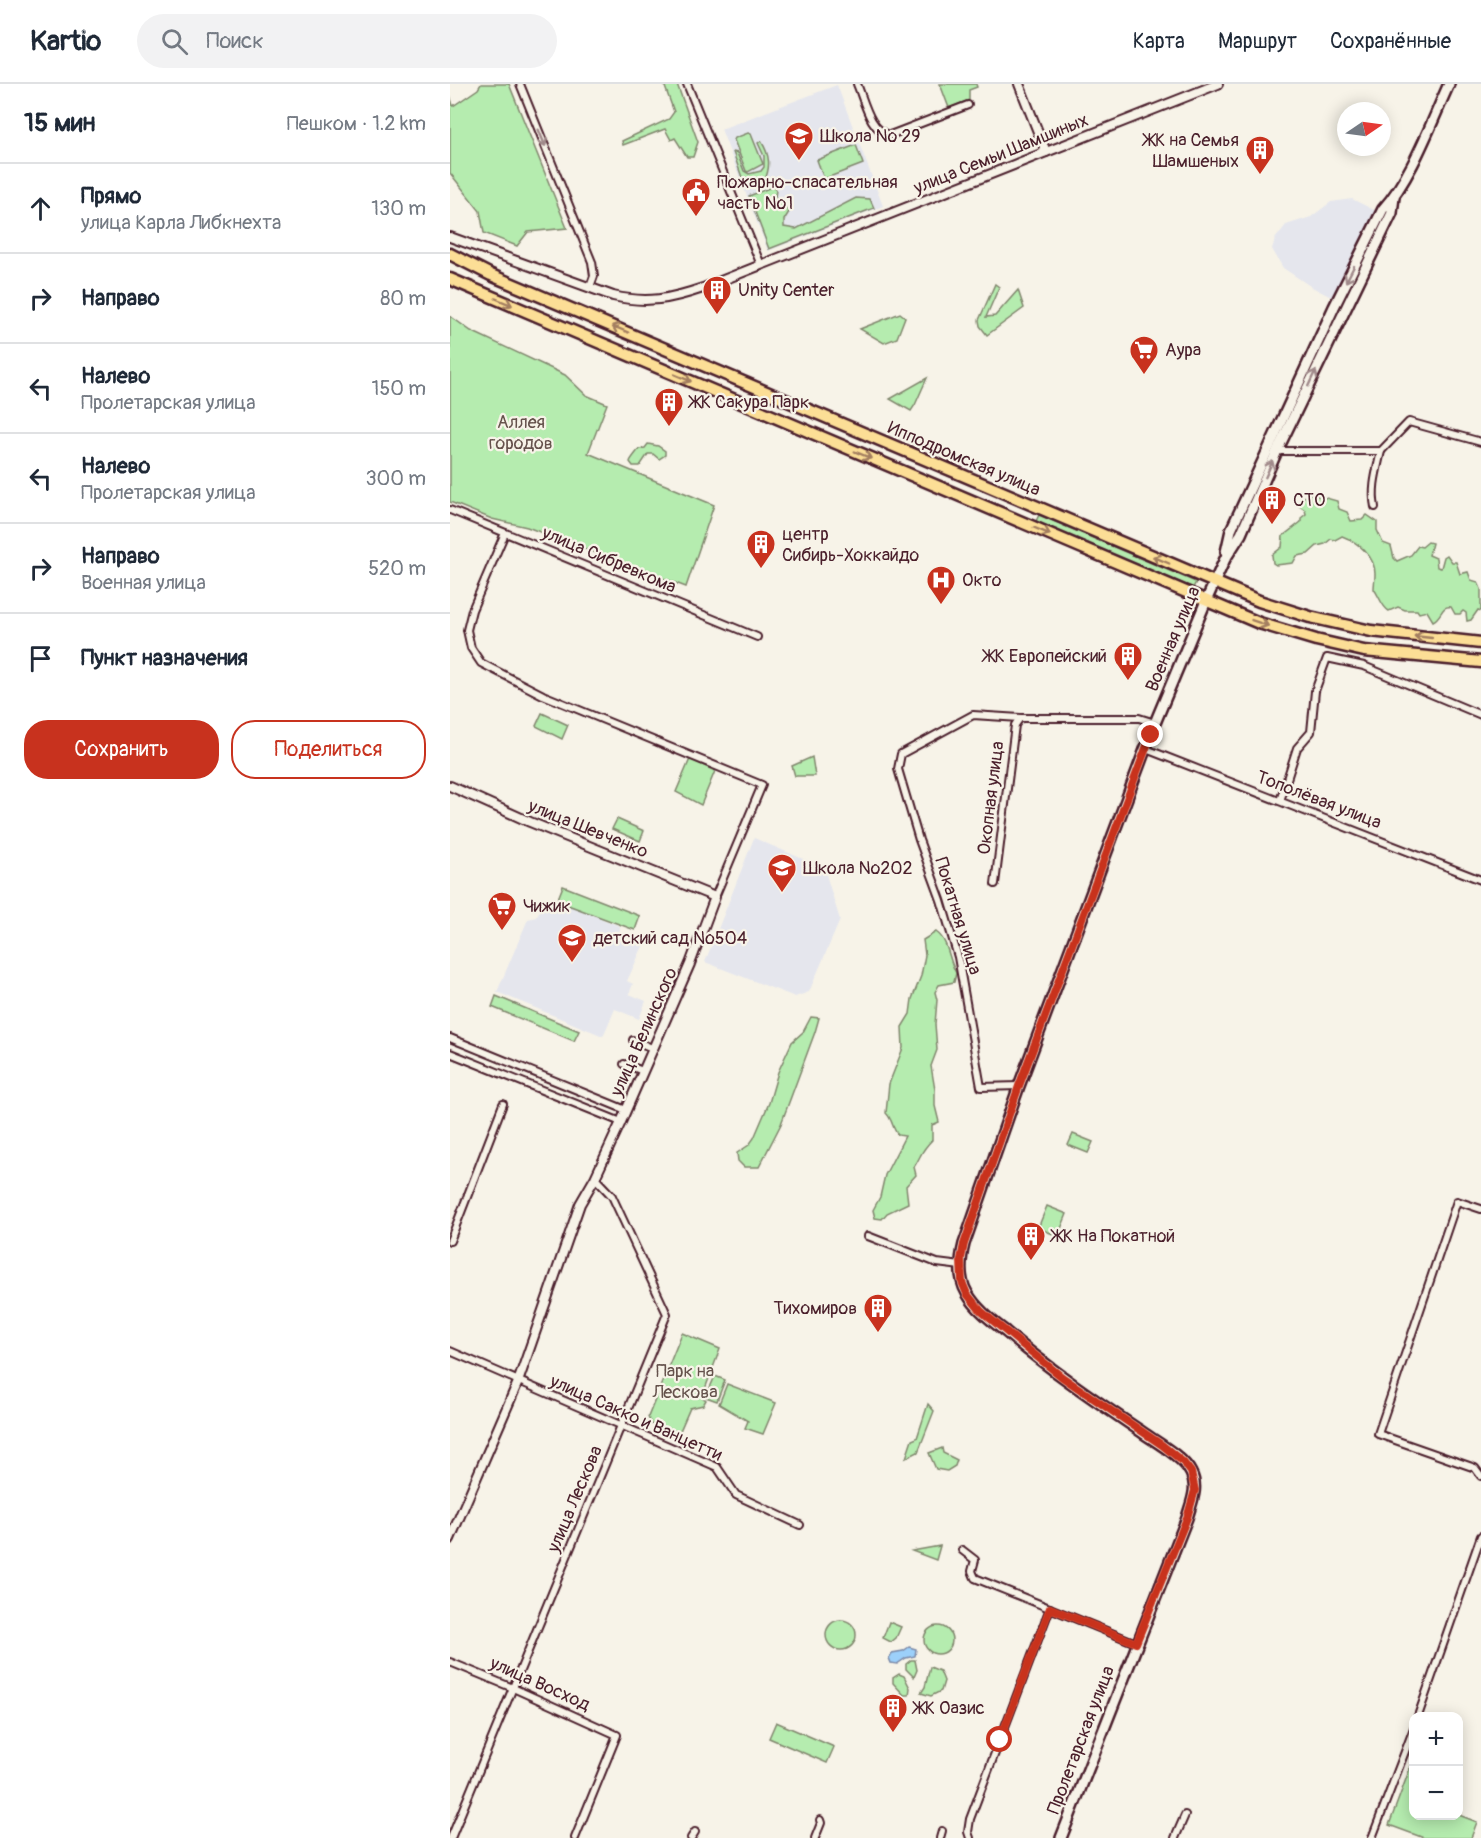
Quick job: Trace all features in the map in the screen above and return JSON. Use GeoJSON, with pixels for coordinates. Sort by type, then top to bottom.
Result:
{"type":"FeatureCollection","features":[{"type":"Feature","properties":{"kind":"highway","name":"Ипподромская улица"},"geometry":{"type":"LineString","coordinates":[[450,254],[490,275],[1259,601],[1310,617],[1371,631],[1481,643]]}},
{"type":"Feature","properties":{"kind":"highway","name":"Ипподромская улица"},"geometry":{"type":"LineString","coordinates":[[450,279],[1259,623],[1364,651],[1481,662]]}},
{"type":"Feature","properties":{"kind":"highway"},"geometry":{"type":"LineString","coordinates":[[1391,653],[1385,646],[1385,640],[1392,634]]}},
{"type":"Feature","properties":{"kind":"main road","name":"Военная улица"},"geometry":{"type":"LineString","coordinates":[[961,1270],[964,1244],[1019,1086],[1155,723],[1214,582],[1241,534],[1273,450],[1392,213],[1394,197],[1449,84]]}},
{"type":"Feature","properties":{"kind":"main road","name":"Пролетарская улица"},"geometry":{"type":"LineString","coordinates":[[961,1270],[967,1294],[981,1311],[1062,1377],[1162,1445],[1183,1462],[1191,1472],[1195,1490],[1187,1518],[1061,1838]]}},
{"type":"Feature","properties":{"kind":"street"},"geometry":{"type":"LineString","coordinates":[[520,84],[592,262],[594,276],[590,288]]}},
{"type":"Feature","properties":{"kind":"street"},"geometry":{"type":"LineString","coordinates":[[687,84],[761,265]]}},
{"type":"Feature","properties":{"kind":"street"},"geometry":{"type":"LineString","coordinates":[[857,84],[873,122],[884,134],[890,135],[968,105]]}},
{"type":"Feature","properties":{"kind":"street"},"geometry":{"type":"LineString","coordinates":[[1019,84],[1046,152]]}},
{"type":"Feature","properties":{"kind":"street","name":"улица Семьи Шамшиных"},"geometry":{"type":"LineString","coordinates":[[450,237],[613,296],[634,302],[655,301],[682,295],[761,265],[1218,84]]}},
{"type":"Feature","properties":{"kind":"street"},"geometry":{"type":"LineString","coordinates":[[1375,507],[1374,480],[1381,451],[1409,422],[1481,442]]}},
{"type":"Feature","properties":{"kind":"street"},"geometry":{"type":"LineString","coordinates":[[1273,450],[1381,451]]}},
{"type":"Feature","properties":{"kind":"street","name":"улица Сибревкома"},"geometry":{"type":"LineString","coordinates":[[450,510],[757,638]]}},
{"type":"Feature","properties":{"kind":"street","name":"улица Белинского"},"geometry":{"type":"LineString","coordinates":[[450,1539],[518,1382],[580,1204],[621,1122],[690,964],[715,897],[762,785],[543,695],[482,663],[471,648],[467,630],[472,610],[505,533]]}},
{"type":"Feature","properties":{"kind":"street"},"geometry":{"type":"LineString","coordinates":[[1280,801],[1298,748],[1311,732],[1315,691],[1327,658],[1364,666],[1481,715]]}},
{"type":"Feature","properties":{"kind":"street","name":"Покатная улица"},"geometry":{"type":"LineString","coordinates":[[1019,1086],[981,1087],[958,957],[918,840],[898,770],[901,754],[973,714],[1020,718]]}},
{"type":"Feature","properties":{"kind":"street"},"geometry":{"type":"LineString","coordinates":[[1020,718],[1139,718],[1155,723]]}},
{"type":"Feature","properties":{"kind":"street","name":"Окопная улица"},"geometry":{"type":"LineString","coordinates":[[995,884],[1015,724],[1020,718]]}},
{"type":"Feature","properties":{"kind":"street","name":"Тополёвая улица"},"geometry":{"type":"LineString","coordinates":[[1146,749],[1481,880]]}},
{"type":"Feature","properties":{"kind":"street","name":"улица Шевченко"},"geometry":{"type":"LineString","coordinates":[[450,786],[530,822],[715,897]]}},
{"type":"Feature","properties":{"kind":"street"},"geometry":{"type":"LineString","coordinates":[[450,1038],[626,1110]]}},
{"type":"Feature","properties":{"kind":"street"},"geometry":{"type":"LineString","coordinates":[[633,1040],[652,1048]]}},
{"type":"Feature","properties":{"kind":"street"},"geometry":{"type":"LineString","coordinates":[[450,1053],[621,1122]]}},
{"type":"Feature","properties":{"kind":"street"},"geometry":{"type":"LineString","coordinates":[[624,1064],[643,1071]]}},
{"type":"Feature","properties":{"kind":"street"},"geometry":{"type":"LineString","coordinates":[[450,1241],[503,1104]]}},
{"type":"Feature","properties":{"kind":"street","name":"улица Лескова"},"geometry":{"type":"LineString","coordinates":[[451,1838],[667,1314],[612,1196],[595,1178]]}},
{"type":"Feature","properties":{"kind":"street"},"geometry":{"type":"LineString","coordinates":[[1481,1209],[1457,1201],[1378,1434],[1475,1468],[1481,1476]]}},
{"type":"Feature","properties":{"kind":"street"},"geometry":{"type":"LineString","coordinates":[[868,1236],[961,1270]]}},
{"type":"Feature","properties":{"kind":"street","name":"улица Сакко и Ванцетти"},"geometry":{"type":"LineString","coordinates":[[450,1351],[717,1467],[736,1495],[800,1526]]}},
{"type":"Feature","properties":{"kind":"street"},"geometry":{"type":"LineString","coordinates":[[1419,1712],[1481,1536]]}},
{"type":"Feature","properties":{"kind":"street"},"geometry":{"type":"LineString","coordinates":[[962,1550],[975,1560],[972,1572],[975,1578],[1136,1643]]}},
{"type":"Feature","properties":{"kind":"street"},"geometry":{"type":"LineString","coordinates":[[970,1838],[968,1832],[970,1819],[1050,1608]]}},
{"type":"Feature","properties":{"kind":"street","name":"улица Восход"},"geometry":{"type":"LineString","coordinates":[[450,1662],[617,1735],[575,1838]]}},
{"type":"Feature","properties":{"kind":"street"},"geometry":{"type":"LineString","coordinates":[[1372,1838],[1409,1739]]}},
{"type":"Feature","properties":{"kind":"street"},"geometry":{"type":"LineString","coordinates":[[1175,1838],[1185,1815]]}},
{"type":"Feature","properties":{"kind":"street"},"geometry":{"type":"LineString","coordinates":[[815,1838],[820,1820]]}},
{"type":"Feature","properties":{"kind":"shaded area","name":"Школа № 29"},"geometry":{"type":"Polygon","coordinates":[[[837,85],[883,206],[768,251],[721,129],[837,85]]]}},
{"type":"Feature","properties":{"kind":"shaded area"},"geometry":{"type":"Polygon","coordinates":[[[1352,199],[1376,211],[1333,298],[1283,268],[1272,249],[1275,239],[1286,225],[1311,217],[1331,202],[1352,199]]]}},
{"type":"Feature","properties":{"kind":"shaded area","name":"Школа №202"},"geometry":{"type":"Polygon","coordinates":[[[754,838],[824,868],[840,920],[809,992],[795,997],[705,962],[754,838]]]}},
{"type":"Feature","properties":{"kind":"shaded area","name":"детский сад №504"},"geometry":{"type":"Polygon","coordinates":[[[557,901],[620,926],[619,941],[643,946],[627,981],[633,984],[629,994],[646,1001],[639,1019],[615,1009],[603,1036],[497,992],[528,919],[536,917],[544,904],[557,901]]]}},
{"type":"Feature","properties":{"kind":"green space"},"geometry":{"type":"Polygon","coordinates":[[[481,84],[509,84],[567,228],[528,232],[517,246],[484,233],[480,211],[450,173],[450,95],[453,106],[478,89],[481,84]]]}},
{"type":"Feature","properties":{"kind":"green space"},"geometry":{"type":"Polygon","coordinates":[[[664,84],[677,84],[698,142],[693,157],[687,157],[675,138],[671,140],[665,129],[623,145],[622,141],[669,119],[674,112],[664,84]]]}},
{"type":"Feature","properties":{"kind":"green space"},"geometry":{"type":"Polygon","coordinates":[[[940,84],[976,84],[977,87],[969,90],[969,100],[949,108],[940,84]]]}},
{"type":"Feature","properties":{"kind":"green space"},"geometry":{"type":"Polygon","coordinates":[[[748,133],[751,134],[763,164],[748,172],[734,140],[748,133]]]}},
{"type":"Feature","properties":{"kind":"green space"},"geometry":{"type":"Polygon","coordinates":[[[761,141],[768,161],[766,177],[764,182],[745,186],[733,152],[737,153],[744,171],[749,174],[761,171],[764,167],[764,156],[758,143],[761,141]]]}},
{"type":"Feature","properties":{"kind":"green space"},"geometry":{"type":"Polygon","coordinates":[[[856,145],[863,164],[824,179],[817,160],[856,145]]]}},
{"type":"Feature","properties":{"kind":"green space"},"geometry":{"type":"Polygon","coordinates":[[[774,186],[775,197],[789,212],[784,220],[784,227],[796,229],[856,198],[870,199],[874,208],[769,249],[749,196],[774,186]]]}},
{"type":"Feature","properties":{"kind":"green space"},"geometry":{"type":"Polygon","coordinates":[[[995,284],[999,287],[986,317],[995,316],[1018,290],[1024,308],[987,335],[980,326],[979,320],[995,284]]]}},
{"type":"Feature","properties":{"kind":"green space"},"geometry":{"type":"Polygon","coordinates":[[[900,313],[905,317],[897,338],[884,343],[860,329],[900,313]]]}},
{"type":"Feature","properties":{"kind":"green space","name":"Аллея городов"},"geometry":{"type":"Polygon","coordinates":[[[450,316],[471,331],[565,375],[586,395],[607,404],[588,453],[714,505],[686,587],[527,527],[492,519],[450,502],[450,316]]]}},
{"type":"Feature","properties":{"kind":"green space"},"geometry":{"type":"Polygon","coordinates":[[[927,378],[911,411],[890,399],[927,378]]]}},
{"type":"Feature","properties":{"kind":"green space"},"geometry":{"type":"Polygon","coordinates":[[[648,444],[658,446],[665,451],[665,455],[659,459],[653,454],[648,454],[640,466],[633,466],[631,460],[639,449],[645,448],[648,444]]]}},
{"type":"Feature","properties":{"kind":"green space"},"geometry":{"type":"Polygon","coordinates":[[[1308,493],[1337,501],[1339,509],[1347,512],[1351,521],[1362,520],[1367,515],[1377,522],[1377,530],[1383,543],[1391,546],[1397,561],[1411,555],[1418,546],[1422,547],[1428,542],[1432,543],[1429,555],[1436,558],[1437,567],[1441,568],[1444,557],[1447,555],[1452,562],[1456,562],[1460,574],[1468,572],[1471,580],[1478,582],[1481,589],[1481,611],[1478,610],[1471,620],[1467,621],[1466,613],[1463,611],[1455,614],[1451,607],[1448,607],[1443,609],[1433,621],[1427,611],[1419,613],[1417,610],[1405,610],[1398,607],[1389,611],[1382,604],[1374,589],[1374,567],[1369,556],[1354,542],[1342,536],[1317,546],[1308,554],[1297,556],[1293,563],[1276,565],[1273,563],[1272,555],[1282,547],[1283,536],[1301,522],[1301,518],[1306,514],[1305,510],[1299,506],[1308,493]]]}},
{"type":"Feature","properties":{"kind":"green space"},"geometry":{"type":"Polygon","coordinates":[[[1039,515],[1196,582],[1193,588],[1035,523],[1039,515]]]}},
{"type":"Feature","properties":{"kind":"green space"},"geometry":{"type":"Polygon","coordinates":[[[542,713],[568,725],[562,739],[536,726],[542,713]]]}},
{"type":"Feature","properties":{"kind":"green space"},"geometry":{"type":"Polygon","coordinates":[[[812,757],[815,776],[795,776],[792,766],[812,757]]]}},
{"type":"Feature","properties":{"kind":"green space"},"geometry":{"type":"Polygon","coordinates":[[[690,759],[715,771],[701,805],[676,792],[690,759]]]}},
{"type":"Feature","properties":{"kind":"green space"},"geometry":{"type":"Polygon","coordinates":[[[617,819],[644,831],[640,841],[612,829],[617,819]]]}},
{"type":"Feature","properties":{"kind":"green space"},"geometry":{"type":"Polygon","coordinates":[[[563,886],[640,916],[635,930],[557,901],[563,886]]]}},
{"type":"Feature","properties":{"kind":"green space"},"geometry":{"type":"Polygon","coordinates":[[[936,932],[946,945],[956,973],[954,982],[939,985],[935,992],[937,1050],[931,1066],[939,1122],[932,1125],[932,1140],[914,1167],[916,1175],[906,1186],[908,1203],[887,1213],[882,1219],[875,1218],[873,1210],[880,1197],[885,1175],[905,1136],[898,1135],[886,1113],[889,1084],[903,1048],[902,1027],[910,1014],[912,999],[921,976],[925,955],[923,940],[936,932]]]}},
{"type":"Feature","properties":{"kind":"green space"},"geometry":{"type":"Polygon","coordinates":[[[496,996],[579,1031],[574,1041],[492,1007],[496,996]]]}},
{"type":"Feature","properties":{"kind":"green space"},"geometry":{"type":"Polygon","coordinates":[[[811,1017],[819,1018],[781,1124],[759,1167],[744,1167],[738,1161],[737,1153],[749,1145],[754,1138],[769,1103],[778,1072],[792,1042],[803,1032],[811,1017]]]}},
{"type":"Feature","properties":{"kind":"green space"},"geometry":{"type":"Polygon","coordinates":[[[1073,1134],[1093,1142],[1088,1153],[1068,1145],[1073,1134]]]}},
{"type":"Feature","properties":{"kind":"green space"},"geometry":{"type":"Polygon","coordinates":[[[1047,1206],[1067,1214],[1058,1236],[1038,1228],[1047,1206]]]}},
{"type":"Feature","properties":{"kind":"green space","name":"Парк на Лескова"},"geometry":{"type":"Polygon","coordinates":[[[682,1333],[720,1349],[702,1397],[706,1400],[703,1405],[690,1408],[679,1433],[651,1424],[648,1417],[682,1333]]]}},
{"type":"Feature","properties":{"kind":"green space"},"geometry":{"type":"Polygon","coordinates":[[[715,1376],[725,1380],[717,1401],[706,1397],[715,1376]]]}},
{"type":"Feature","properties":{"kind":"green space"},"geometry":{"type":"Polygon","coordinates":[[[727,1384],[776,1403],[763,1434],[745,1428],[748,1421],[719,1404],[727,1384]]]}},
{"type":"Feature","properties":{"kind":"green space"},"geometry":{"type":"Polygon","coordinates":[[[928,1404],[934,1411],[918,1452],[906,1458],[912,1440],[917,1438],[928,1404]]]}},
{"type":"Feature","properties":{"kind":"green space"},"geometry":{"type":"Polygon","coordinates":[[[942,1448],[943,1453],[957,1460],[955,1466],[947,1471],[936,1469],[929,1453],[942,1448]]]}},
{"type":"Feature","properties":{"kind":"green space"},"geometry":{"type":"Polygon","coordinates":[[[940,1546],[936,1560],[912,1551],[940,1546]]]}},
{"type":"Feature","properties":{"kind":"green space"},"geometry":{"type":"Polygon","coordinates":[[[841,1620],[852,1624],[856,1635],[852,1646],[841,1650],[830,1646],[826,1635],[830,1624],[841,1620]]]}},
{"type":"Feature","properties":{"kind":"green space"},"geometry":{"type":"Polygon","coordinates":[[[889,1622],[901,1627],[896,1638],[891,1642],[883,1638],[889,1622]]]}},
{"type":"Feature","properties":{"kind":"green space"},"geometry":{"type":"Polygon","coordinates":[[[938,1626],[948,1630],[952,1640],[948,1650],[938,1654],[928,1650],[924,1640],[928,1630],[938,1626]]]}},
{"type":"Feature","properties":{"kind":"green space"},"geometry":{"type":"Polygon","coordinates":[[[915,1660],[917,1670],[914,1677],[906,1669],[906,1664],[915,1660]]]}},
{"type":"Feature","properties":{"kind":"green space"},"geometry":{"type":"Polygon","coordinates":[[[930,1667],[940,1671],[944,1681],[941,1691],[931,1696],[921,1693],[925,1687],[930,1667]]]}},
{"type":"Feature","properties":{"kind":"green space"},"geometry":{"type":"Polygon","coordinates":[[[899,1674],[904,1676],[910,1688],[909,1695],[904,1695],[893,1683],[893,1678],[899,1674]]]}},
{"type":"Feature","properties":{"kind":"green space"},"geometry":{"type":"Polygon","coordinates":[[[776,1722],[834,1747],[827,1763],[769,1738],[776,1722]]]}},
{"type":"Feature","properties":{"kind":"green space"},"geometry":{"type":"Polygon","coordinates":[[[1409,1771],[1409,1820],[1463,1820],[1463,1817],[1477,1822],[1471,1838],[1424,1838],[1389,1825],[1409,1771]]]}},
{"type":"Feature","properties":{"kind":"water"},"geometry":{"type":"Polygon","coordinates":[[[909,1647],[916,1649],[915,1656],[906,1658],[897,1664],[891,1663],[889,1658],[892,1653],[909,1647]]]}},
{"type":"Feature","properties":{"kind":"place","name":"Школа № 29"},"geometry":{"type":"Point","coordinates":[799,162]}},
{"type":"Feature","properties":{"kind":"place","name":"ЖК на Семья Шамшеных"},"geometry":{"type":"Point","coordinates":[1260,176]}},
{"type":"Feature","properties":{"kind":"place","name":"Пожарно-спасательная часть №1"},"geometry":{"type":"Point","coordinates":[696,218]}},
{"type":"Feature","properties":{"kind":"place","name":"Unity Center"},"geometry":{"type":"Point","coordinates":[717,316]}},
{"type":"Feature","properties":{"kind":"place","name":"Аура"},"geometry":{"type":"Point","coordinates":[1144,376]}},
{"type":"Feature","properties":{"kind":"place","name":"ЖК Сакура Парк"},"geometry":{"type":"Point","coordinates":[669,428]}},
{"type":"Feature","properties":{"kind":"place","name":"СТО"},"geometry":{"type":"Point","coordinates":[1272,526]}},
{"type":"Feature","properties":{"kind":"place","name":"центр Сибирь-Хоккайдо"},"geometry":{"type":"Point","coordinates":[761,570]}},
{"type":"Feature","properties":{"kind":"place","name":"Окто"},"geometry":{"type":"Point","coordinates":[941,606]}},
{"type":"Feature","properties":{"kind":"place","name":"ЖК Европейский"},"geometry":{"type":"Point","coordinates":[1128,682]}},
{"type":"Feature","properties":{"kind":"place","name":"Школа №202"},"geometry":{"type":"Point","coordinates":[782,894]}},
{"type":"Feature","properties":{"kind":"place","name":"Чижик"},"geometry":{"type":"Point","coordinates":[502,932]}},
{"type":"Feature","properties":{"kind":"place","name":"детский сад №504"},"geometry":{"type":"Point","coordinates":[572,964]}},
{"type":"Feature","properties":{"kind":"place","name":"ЖК На Покатной"},"geometry":{"type":"Point","coordinates":[1031,1262]}},
{"type":"Feature","properties":{"kind":"place","name":"Тихомиров"},"geometry":{"type":"Point","coordinates":[878,1334]}},
{"type":"Feature","properties":{"kind":"place","name":"ЖК Оазис"},"geometry":{"type":"Point","coordinates":[893,1734]}},
{"type":"Feature","properties":{"kind":"route"},"geometry":{"type":"LineString","coordinates":[[1000,1740],[1050,1608],[1136,1643],[1187,1518],[1195,1490],[1191,1472],[1183,1462],[1162,1445],[1062,1377],[1026,1350],[981,1311],[967,1294],[961,1273],[964,1244],[1019,1086],[1151,735]]}}]}
